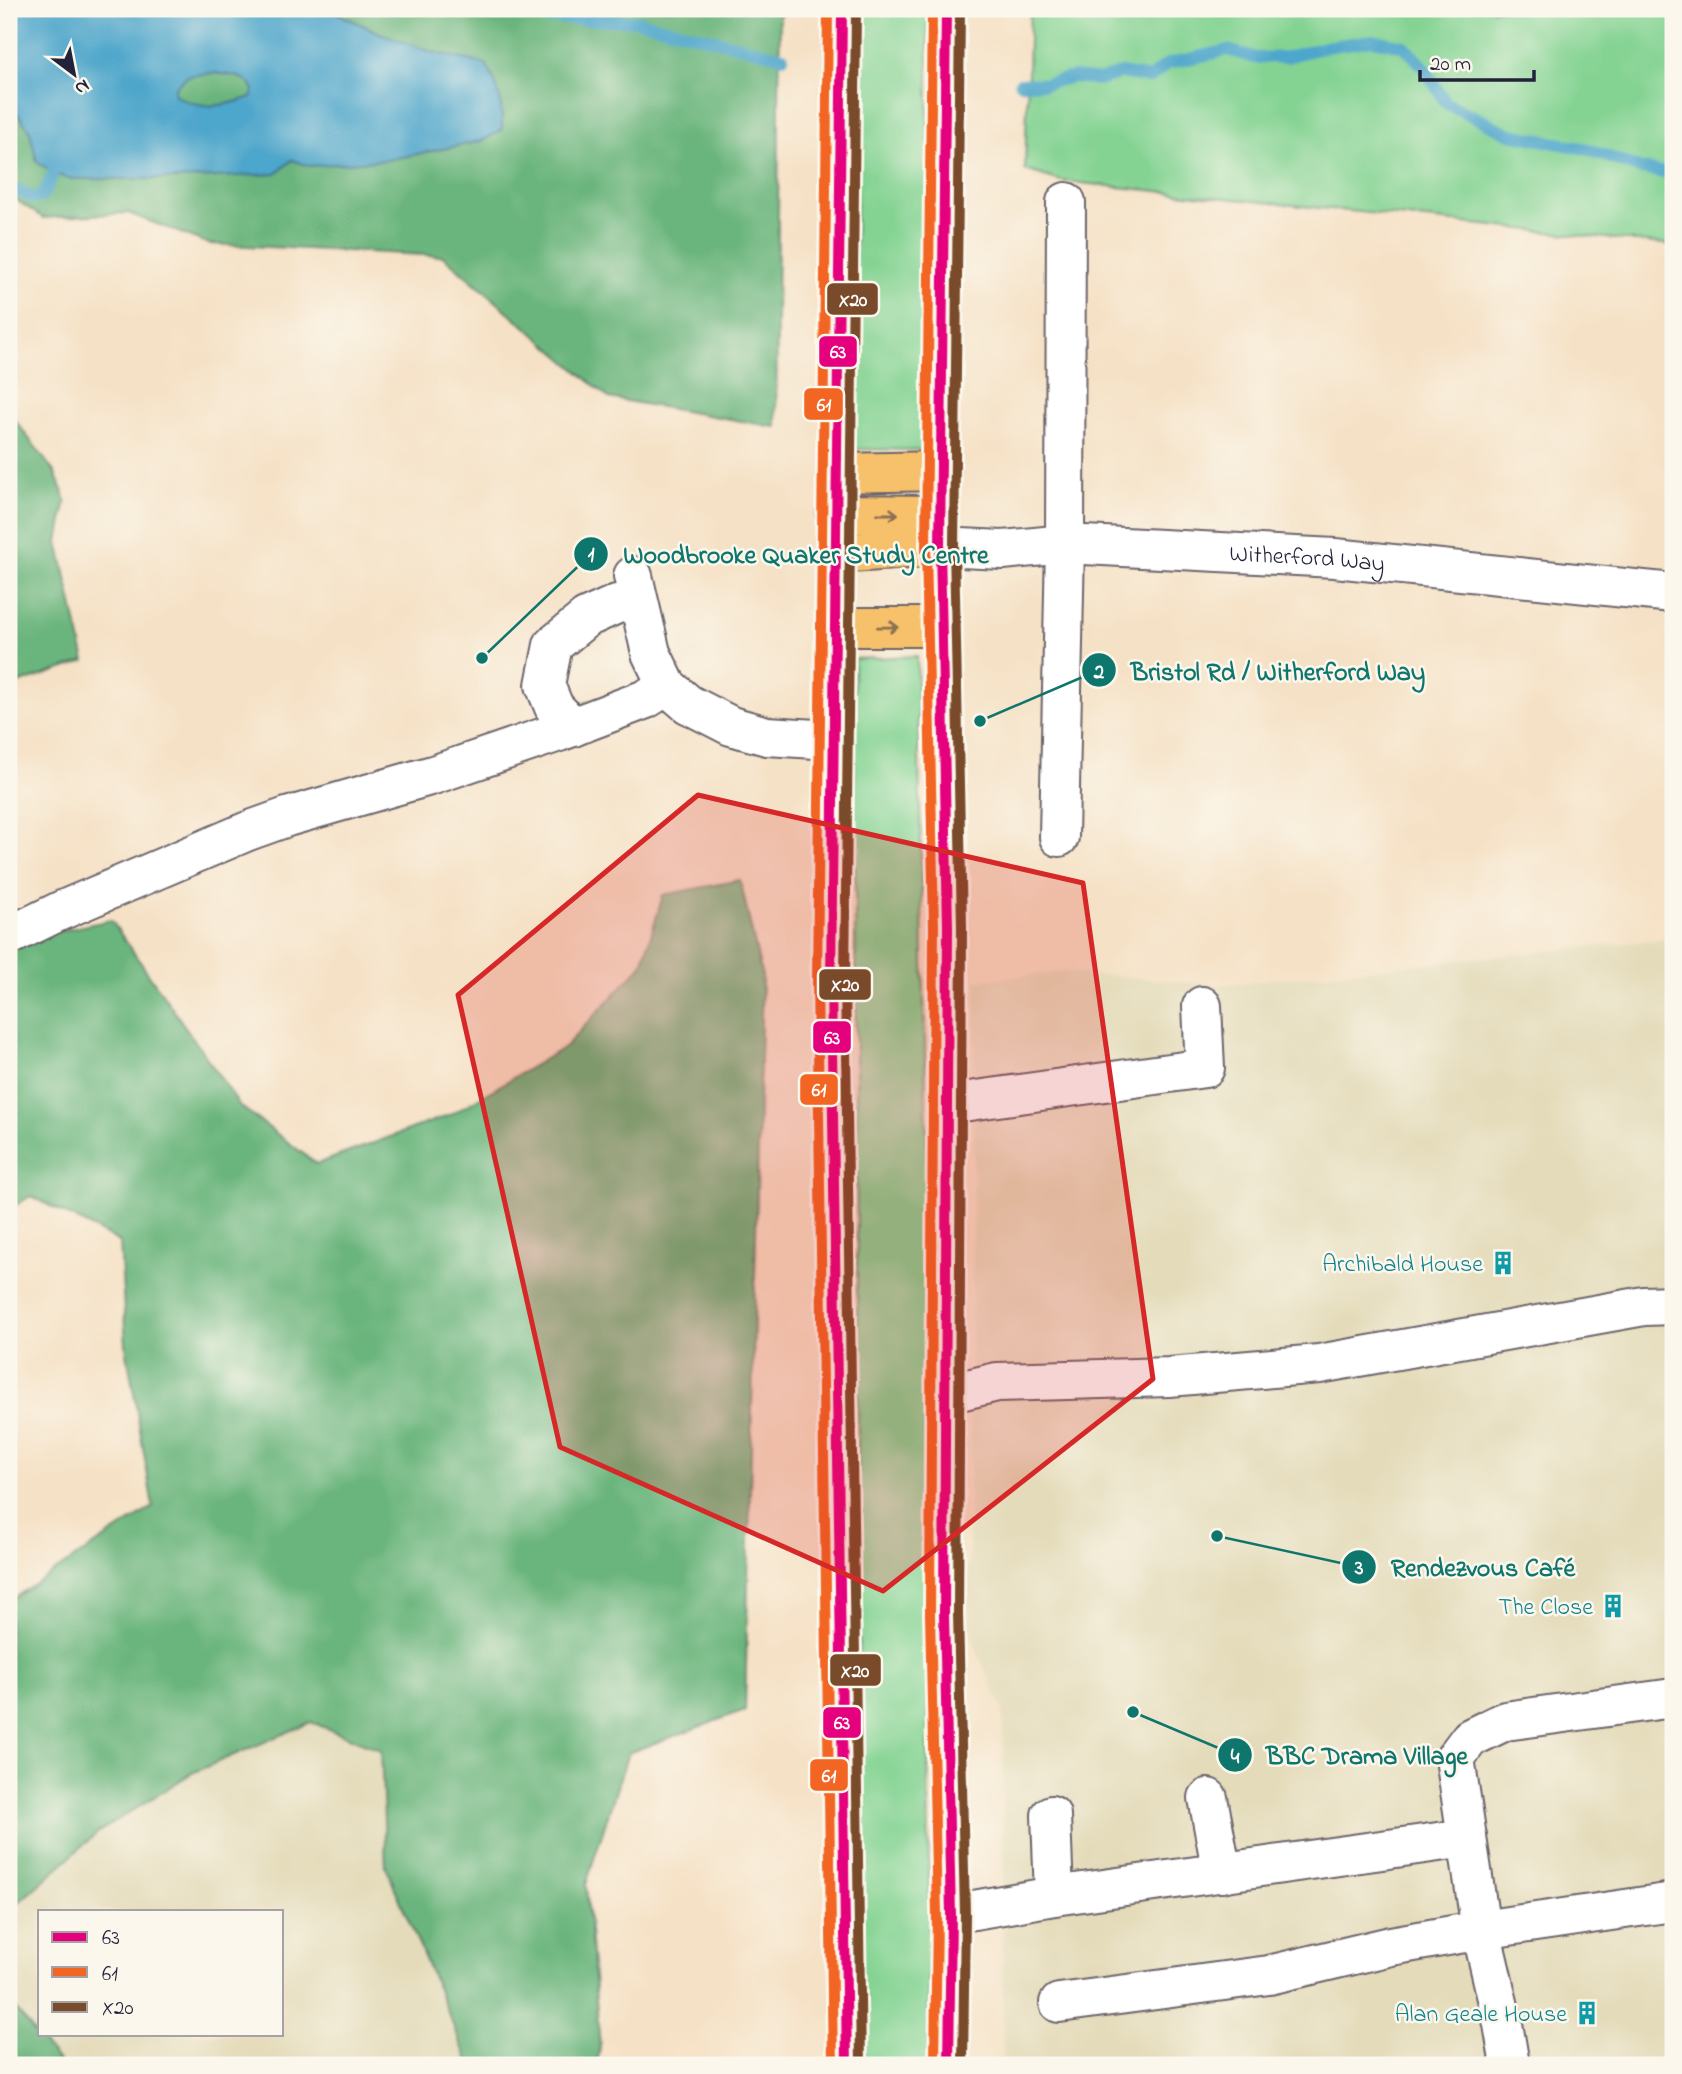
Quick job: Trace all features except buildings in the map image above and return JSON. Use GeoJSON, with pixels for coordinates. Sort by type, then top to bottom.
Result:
{"type":"FeatureCollection","features":[{"type":"Feature","properties":{"kind":"highway"},"geometry":{"type":"LineString","coordinates":[[842,9],[831,979],[847,2065]]}},
{"type":"Feature","properties":{"kind":"highway"},"geometry":{"type":"LineString","coordinates":[[946,9],[941,627],[948,927],[944,1615],[951,1914],[949,2065]]}},
{"type":"Feature","properties":{"kind":"highway"},"geometry":{"type":"LineString","coordinates":[[836,473],[942,471]]}},
{"type":"Feature","properties":{"kind":"highway"},"geometry":{"type":"LineString","coordinates":[[835,514],[941,531]]}},
{"type":"Feature","properties":{"kind":"highway"},"geometry":{"type":"LineString","coordinates":[[835,554],[941,531]]}},
{"type":"Feature","properties":{"kind":"highway"},"geometry":{"type":"LineString","coordinates":[[834,627],[941,627]]}},
{"type":"Feature","properties":{"kind":"street"},"geometry":{"type":"LineString","coordinates":[[1059,837],[1065,544],[1066,202]]}},
{"type":"Feature","properties":{"kind":"street","name":"Witherford Way"},"geometry":{"type":"LineString","coordinates":[[941,531],[1003,550],[1065,544],[1335,558],[1673,593]]}},
{"type":"Feature","properties":{"kind":"street"},"geometry":{"type":"LineString","coordinates":[[573,727],[554,707],[545,685],[553,645],[586,618],[617,604],[635,588],[651,653],[667,686],[688,704],[731,726],[767,736],[833,740]]}},
{"type":"Feature","properties":{"kind":"street"},"geometry":{"type":"LineString","coordinates":[[9,936],[60,911],[248,831],[287,817],[433,775],[573,727],[646,699],[667,686]]}},
{"type":"Feature","properties":{"kind":"street"},"geometry":{"type":"LineString","coordinates":[[948,1104],[1205,1068],[1202,1006]]}},
{"type":"Feature","properties":{"kind":"street"},"geometry":{"type":"LineString","coordinates":[[947,1394],[997,1382],[1169,1377],[1319,1364],[1644,1306],[1673,1305]]}},
{"type":"Feature","properties":{"kind":"street"},"geometry":{"type":"LineString","coordinates":[[1510,2065],[1481,1930],[1455,1758],[1471,1738],[1505,1721],[1673,1698]]}},
{"type":"Feature","properties":{"kind":"street"},"geometry":{"type":"LineString","coordinates":[[1208,1798],[1222,1873]]}},
{"type":"Feature","properties":{"kind":"street"},"geometry":{"type":"LineString","coordinates":[[1051,1815],[1054,1896]]}},
{"type":"Feature","properties":{"kind":"street"},"geometry":{"type":"LineString","coordinates":[[951,1914],[1054,1896],[1467,1838]]}},
{"type":"Feature","properties":{"kind":"street"},"geometry":{"type":"LineString","coordinates":[[1059,2003],[1269,1975],[1391,1946],[1673,1902]]}},
{"type":"Feature","properties":{"kind":"highlighted area"},"geometry":{"type":"Polygon","coordinates":[[[698,795],[1083,883],[1153,1379],[883,1591],[560,1447],[458,995],[698,795]]]}},
{"type":"Feature","properties":{"kind":"shaded area"},"geometry":{"type":"Polygon","coordinates":[[[1673,938],[1673,2065],[1003,2065],[1003,1711],[968,1629],[976,981],[1064,972],[1220,985],[1673,938]]]}},
{"type":"Feature","properties":{"kind":"shaded area"},"geometry":{"type":"Polygon","coordinates":[[[311,1721],[381,1749],[386,1867],[470,2065],[61,2065],[9,2001],[9,1911],[97,1833],[192,1773],[311,1721]]]}},
{"type":"Feature","properties":{"kind":"green space"},"geometry":{"type":"Polygon","coordinates":[[[9,9],[780,9],[776,427],[609,398],[443,256],[209,244],[128,213],[43,218],[9,195],[9,9]]]}},
{"type":"Feature","properties":{"kind":"green space"},"geometry":{"type":"Polygon","coordinates":[[[860,9],[928,9],[928,450],[851,449],[860,9]]]}},
{"type":"Feature","properties":{"kind":"green space"},"geometry":{"type":"Polygon","coordinates":[[[1030,9],[1673,9],[1673,245],[1061,181],[1025,170],[1030,9]]]}},
{"type":"Feature","properties":{"kind":"green space"},"geometry":{"type":"Polygon","coordinates":[[[9,412],[55,473],[66,500],[58,542],[85,661],[9,687],[9,412]]]}},
{"type":"Feature","properties":{"kind":"green space"},"geometry":{"type":"Polygon","coordinates":[[[917,656],[927,1151],[929,2065],[861,2065],[854,659],[917,656]]]}},
{"type":"Feature","properties":{"kind":"green space"},"geometry":{"type":"Polygon","coordinates":[[[740,880],[762,976],[745,1710],[628,1753],[586,1884],[600,2046],[597,2065],[470,2065],[386,1867],[381,1750],[311,1722],[192,1773],[97,1833],[9,1911],[9,1601],[153,1507],[126,1347],[120,1242],[31,1196],[9,1209],[9,941],[111,920],[240,1106],[317,1164],[452,1114],[565,1047],[642,965],[663,895],[740,880]]]}},
{"type":"Feature","properties":{"kind":"green space"},"geometry":{"type":"Polygon","coordinates":[[[9,2001],[61,2065],[9,2065],[9,2001]]]}},
{"type":"Feature","properties":{"kind":"water"},"geometry":{"type":"Polygon","coordinates":[[[13,9],[328,9],[380,33],[432,52],[486,64],[499,95],[502,130],[482,141],[387,160],[309,166],[292,160],[276,174],[178,179],[72,179],[57,175],[37,162],[29,129],[9,103],[9,15],[13,9]],[[214,73],[188,76],[175,87],[175,95],[203,105],[231,103],[251,97],[254,90],[247,81],[214,73]]]}},
{"type":"Feature","properties":{"kind":"waterway"},"geometry":{"type":"LineString","coordinates":[[526,9],[544,18],[638,21],[783,57]]}},
{"type":"Feature","properties":{"kind":"waterway"},"geometry":{"type":"LineString","coordinates":[[1020,83],[1045,84],[1073,77],[1099,80],[1121,73],[1150,78],[1167,64],[1228,50],[1255,58],[1287,57],[1325,47],[1373,40],[1404,46],[1425,69],[1446,103],[1510,134],[1587,149],[1641,169],[1673,174]]}},
{"type":"Feature","properties":{"kind":"waterway"},"geometry":{"type":"LineString","coordinates":[[9,186],[33,198],[41,197],[53,173]]}},
{"type":"Feature","properties":{"kind":"transit line","name":"61"},"geometry":{"type":"LineString","coordinates":[[828,9],[817,980],[833,2065]]}},
{"type":"Feature","properties":{"kind":"transit line","name":"63"},"geometry":{"type":"LineString","coordinates":[[842,9],[831,980],[847,2065]]}},
{"type":"Feature","properties":{"kind":"transit line","name":"X20"},"geometry":{"type":"LineString","coordinates":[[856,9],[845,980],[861,2065]]}},
{"type":"Feature","properties":{"kind":"transit line","name":"61"},"geometry":{"type":"LineString","coordinates":[[932,9],[926,547],[934,927],[930,1614],[937,1914],[935,2065]]}},
{"type":"Feature","properties":{"kind":"transit line","name":"63"},"geometry":{"type":"LineString","coordinates":[[946,9],[940,547],[948,927],[944,1614],[951,1914],[949,2065]]}},
{"type":"Feature","properties":{"kind":"transit line","name":"X20"},"geometry":{"type":"LineString","coordinates":[[960,9],[954,547],[962,927],[958,1614],[965,1914],[963,2065]]}},
{"type":"Feature","properties":{"kind":"place","name":"Woodbrooke Quaker Study Centre"},"geometry":{"type":"Point","coordinates":[482,658]}},
{"type":"Feature","properties":{"kind":"place","name":"Bristol Rd / Witherford Way"},"geometry":{"type":"Point","coordinates":[980,721]}},
{"type":"Feature","properties":{"kind":"place","name":"Archibald House"},"geometry":{"type":"Point","coordinates":[1503,1263]}},
{"type":"Feature","properties":{"kind":"place","name":"Rendezvous Café"},"geometry":{"type":"Point","coordinates":[1217,1536]}},
{"type":"Feature","properties":{"kind":"place","name":"The Close"},"geometry":{"type":"Point","coordinates":[1613,1606]}},
{"type":"Feature","properties":{"kind":"place","name":"BBC Drama Village"},"geometry":{"type":"Point","coordinates":[1133,1712]}},
{"type":"Feature","properties":{"kind":"place","name":"Alan Geale House"},"geometry":{"type":"Point","coordinates":[1587,2013]}}]}
